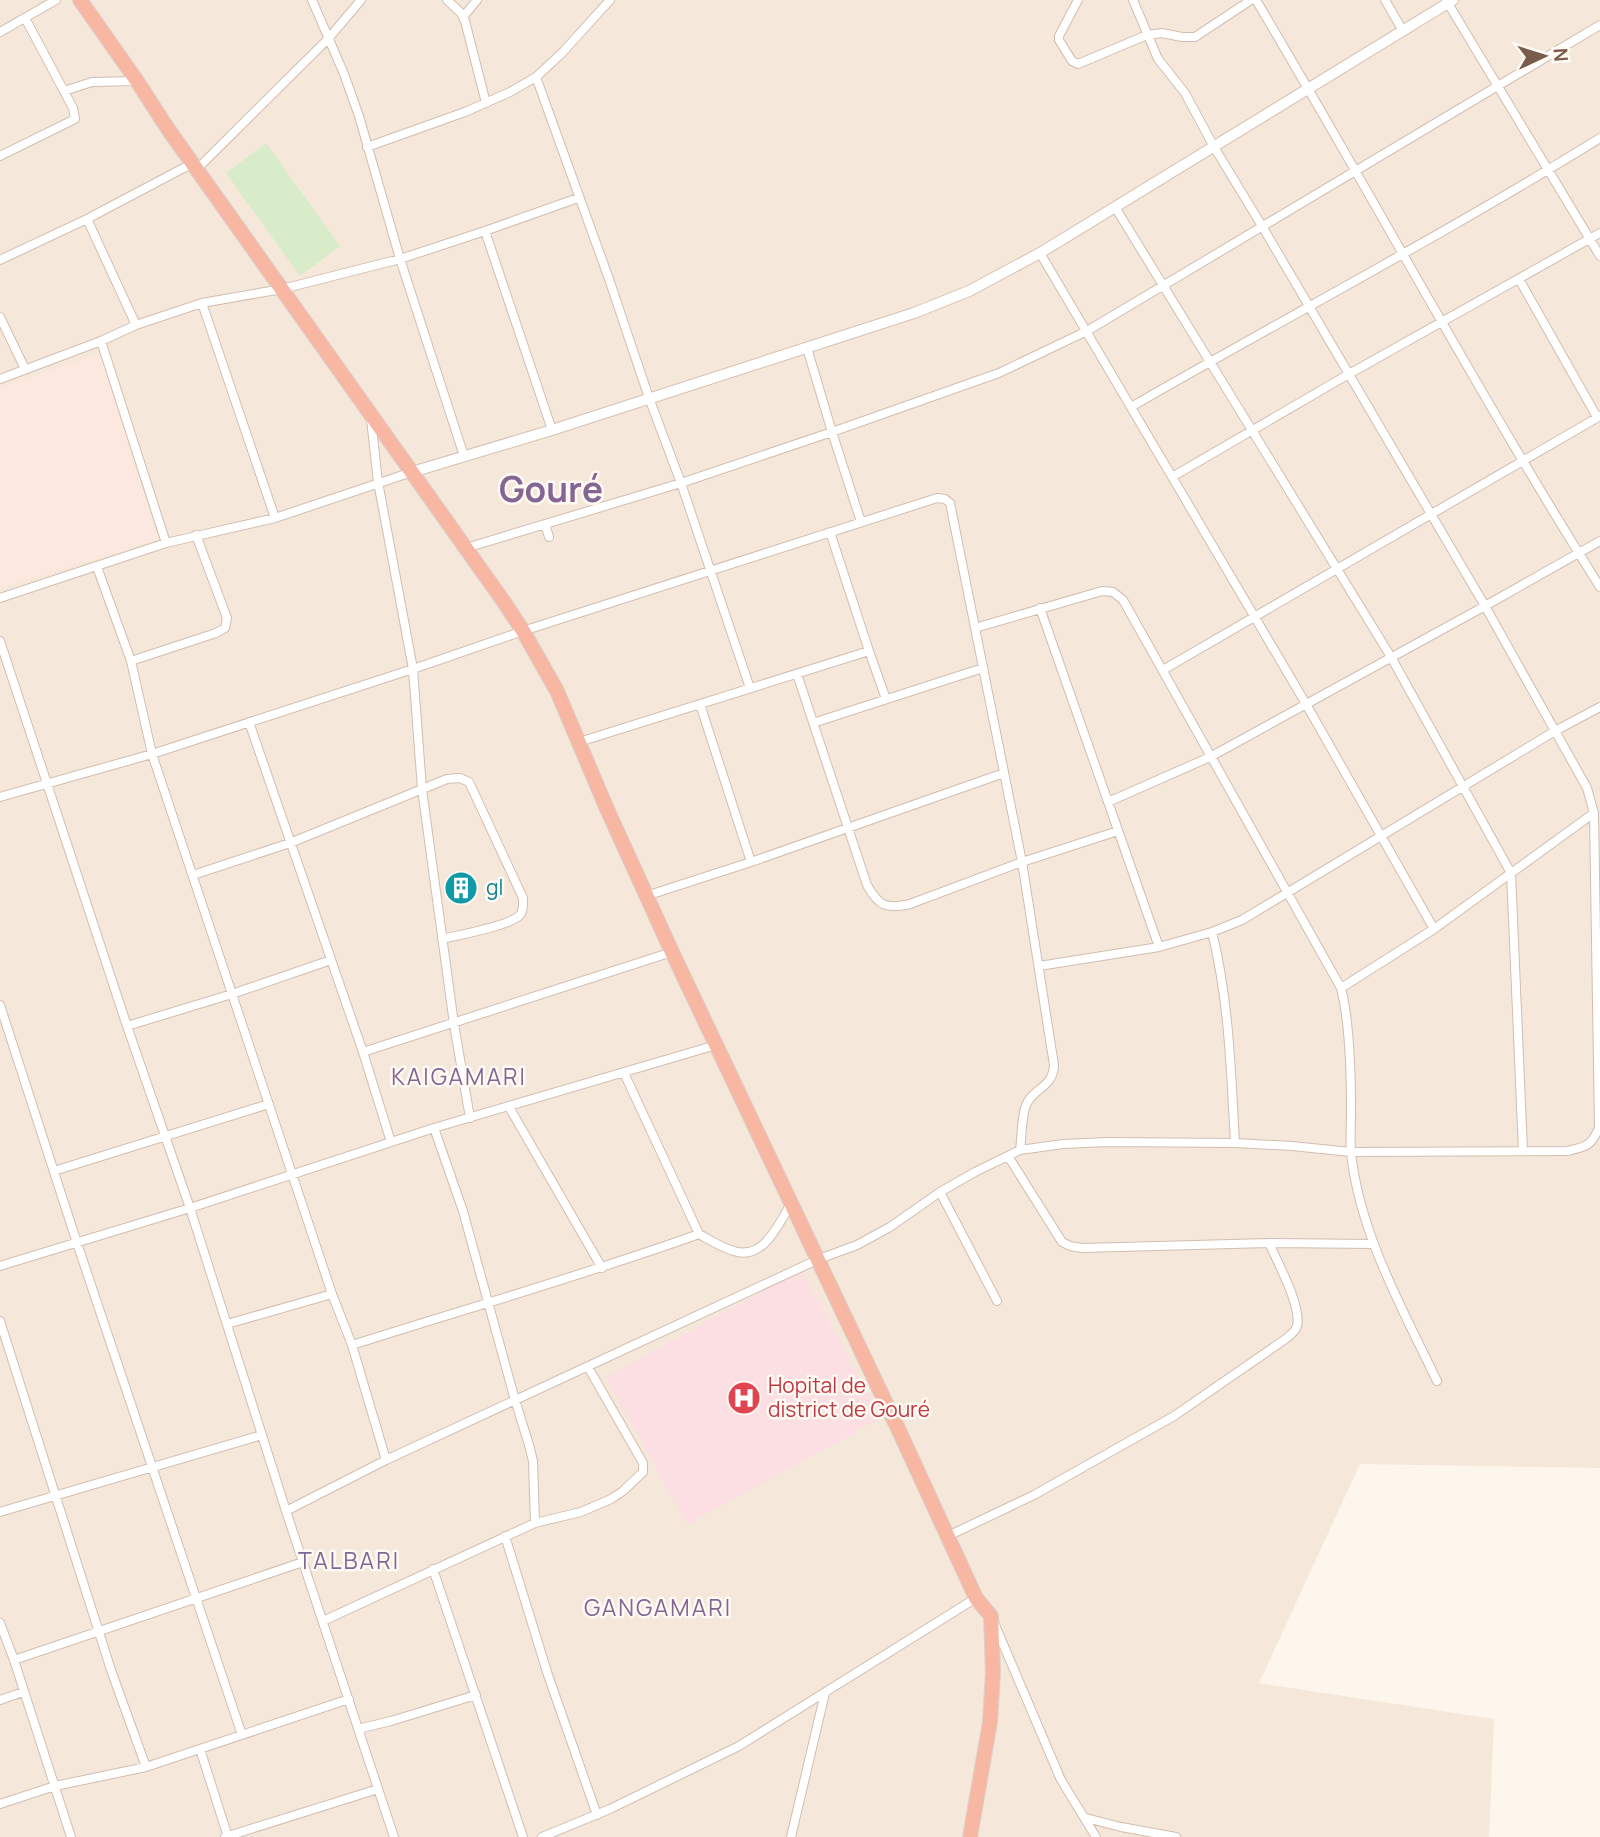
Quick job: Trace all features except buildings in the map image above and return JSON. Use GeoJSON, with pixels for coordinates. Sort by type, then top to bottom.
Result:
{"type":"FeatureCollection","features":[{"type":"Feature","properties":{"kind":"highway"},"geometry":{"type":"LineString","coordinates":[[83,1],[167,129],[466,548],[523,631],[557,691],[672,952],[819,1259],[976,1598],[991,1616],[993,1672],[990,1722],[970,1837]]}},
{"type":"Feature","properties":{"kind":"main road"},"geometry":{"type":"LineString","coordinates":[[412,472],[807,348],[914,313],[970,291],[1040,253],[1449,1]]}},
{"type":"Feature","properties":{"kind":"street"},"geometry":{"type":"LineString","coordinates":[[0,32],[56,0]]}},
{"type":"Feature","properties":{"kind":"street"},"geometry":{"type":"LineString","coordinates":[[312,0],[344,74],[464,456]]}},
{"type":"Feature","properties":{"kind":"street"},"geometry":{"type":"LineString","coordinates":[[0,260],[195,166],[328,38],[361,0]]}},
{"type":"Feature","properties":{"kind":"street"},"geometry":{"type":"LineString","coordinates":[[447,0],[463,17],[486,103]]}},
{"type":"Feature","properties":{"kind":"street"},"geometry":{"type":"LineString","coordinates":[[463,17],[477,0]]}},
{"type":"Feature","properties":{"kind":"street"},"geometry":{"type":"LineString","coordinates":[[367,147],[486,103],[536,77],[562,53],[610,0]]}},
{"type":"Feature","properties":{"kind":"street"},"geometry":{"type":"LineString","coordinates":[[1079,0],[1059,36],[1075,64],[1147,35],[1162,33],[1195,37],[1254,0],[1308,87],[1441,323],[1600,587]]}},
{"type":"Feature","properties":{"kind":"street"},"geometry":{"type":"LineString","coordinates":[[286,1511],[386,1460],[819,1259],[857,1245],[890,1227],[940,1192],[1020,1150],[1107,1142],[1236,1143],[1351,1152],[1567,1151],[1583,1148],[1593,1141],[1599,1128],[1594,813],[1587,788],[1485,606],[1214,147],[1185,93],[1158,59],[1133,0]]}},
{"type":"Feature","properties":{"kind":"street"},"geometry":{"type":"LineString","coordinates":[[1385,0],[1403,31]]}},
{"type":"Feature","properties":{"kind":"street"},"geometry":{"type":"LineString","coordinates":[[1449,1],[1600,256]]}},
{"type":"Feature","properties":{"kind":"street"},"geometry":{"type":"LineString","coordinates":[[0,156],[75,119],[73,108],[25,18]]}},
{"type":"Feature","properties":{"kind":"street"},"geometry":{"type":"LineString","coordinates":[[466,548],[681,483],[999,373],[1087,331],[1600,25]]}},
{"type":"Feature","properties":{"kind":"street"},"geometry":{"type":"LineString","coordinates":[[536,77],[681,483],[750,688]]}},
{"type":"Feature","properties":{"kind":"street"},"geometry":{"type":"LineString","coordinates":[[64,91],[92,82],[137,81]]}},
{"type":"Feature","properties":{"kind":"street"},"geometry":{"type":"LineString","coordinates":[[1131,407],[1549,170],[1600,138]]}},
{"type":"Feature","properties":{"kind":"street"},"geometry":{"type":"LineString","coordinates":[[0,379],[102,341],[136,325],[202,303],[282,289],[400,259],[579,198]]}},
{"type":"Feature","properties":{"kind":"street"},"geometry":{"type":"LineString","coordinates":[[1115,207],[1391,657],[1511,873],[1523,1151]]}},
{"type":"Feature","properties":{"kind":"street"},"geometry":{"type":"LineString","coordinates":[[87,219],[136,325]]}},
{"type":"Feature","properties":{"kind":"street"},"geometry":{"type":"LineString","coordinates":[[485,231],[552,430]]}},
{"type":"Feature","properties":{"kind":"street"},"geometry":{"type":"LineString","coordinates":[[1172,477],[1600,233]]}},
{"type":"Feature","properties":{"kind":"street"},"geometry":{"type":"LineString","coordinates":[[1040,253],[1306,704],[1434,929]]}},
{"type":"Feature","properties":{"kind":"street"},"geometry":{"type":"LineString","coordinates":[[1163,670],[1599,417],[1519,279]]}},
{"type":"Feature","properties":{"kind":"street"},"geometry":{"type":"LineString","coordinates":[[202,303],[275,518]]}},
{"type":"Feature","properties":{"kind":"street"},"geometry":{"type":"LineString","coordinates":[[0,317],[25,369]]}},
{"type":"Feature","properties":{"kind":"street"},"geometry":{"type":"LineString","coordinates":[[102,341],[166,543]]}},
{"type":"Feature","properties":{"kind":"street"},"geometry":{"type":"LineString","coordinates":[[807,348],[861,522]]}},
{"type":"Feature","properties":{"kind":"street"},"geometry":{"type":"LineString","coordinates":[[370,412],[378,482],[413,670],[422,789],[454,1024],[470,1118]]}},
{"type":"Feature","properties":{"kind":"street"},"geometry":{"type":"LineString","coordinates":[[0,598],[166,543],[275,518],[412,472]]}},
{"type":"Feature","properties":{"kind":"street"},"geometry":{"type":"LineString","coordinates":[[0,797],[152,754],[861,522],[937,498],[944,499],[950,503],[1022,862],[1054,1065],[1054,1074],[1049,1082],[1030,1098],[1026,1107],[1020,1150]]}},
{"type":"Feature","properties":{"kind":"street"},"geometry":{"type":"LineString","coordinates":[[545,524],[549,537]]}},
{"type":"Feature","properties":{"kind":"street"},"geometry":{"type":"LineString","coordinates":[[831,532],[886,699]]}},
{"type":"Feature","properties":{"kind":"street"},"geometry":{"type":"LineString","coordinates":[[131,661],[216,634],[225,628],[227,618],[196,535]]}},
{"type":"Feature","properties":{"kind":"street"},"geometry":{"type":"LineString","coordinates":[[1108,802],[1210,757],[1600,541]]}},
{"type":"Feature","properties":{"kind":"street"},"geometry":{"type":"LineString","coordinates":[[97,567],[131,661],[152,754],[332,1294],[352,1345],[386,1460]]}},
{"type":"Feature","properties":{"kind":"street"},"geometry":{"type":"LineString","coordinates":[[975,628],[1102,591],[1113,592],[1123,600],[1341,988],[1346,1005],[1349,1053],[1351,1152],[1361,1200],[1384,1272],[1437,1381]]}},
{"type":"Feature","properties":{"kind":"street"},"geometry":{"type":"LineString","coordinates":[[1040,608],[1158,947]]}},
{"type":"Feature","properties":{"kind":"street"},"geometry":{"type":"LineString","coordinates":[[0,642],[190,1208],[286,1511],[394,1837]]}},
{"type":"Feature","properties":{"kind":"street"},"geometry":{"type":"LineString","coordinates":[[579,742],[869,651]]}},
{"type":"Feature","properties":{"kind":"street"},"geometry":{"type":"LineString","coordinates":[[813,723],[983,668]]}},
{"type":"Feature","properties":{"kind":"street"},"geometry":{"type":"LineString","coordinates":[[797,674],[867,885],[875,900],[888,906],[911,904],[1022,862],[1118,831]]}},
{"type":"Feature","properties":{"kind":"street"},"geometry":{"type":"LineString","coordinates":[[700,704],[751,862]]}},
{"type":"Feature","properties":{"kind":"street"},"geometry":{"type":"LineString","coordinates":[[1039,966],[1158,947],[1212,932],[1242,919],[1600,706]]}},
{"type":"Feature","properties":{"kind":"street"},"geometry":{"type":"LineString","coordinates":[[249,722],[363,1052],[391,1142]]}},
{"type":"Feature","properties":{"kind":"street"},"geometry":{"type":"LineString","coordinates":[[646,896],[751,862],[1004,772]]}},
{"type":"Feature","properties":{"kind":"street"},"geometry":{"type":"LineString","coordinates":[[193,875],[290,842],[447,779],[460,778],[470,782],[523,898],[524,908],[519,916],[507,923],[442,939]]}},
{"type":"Feature","properties":{"kind":"street"},"geometry":{"type":"LineString","coordinates":[[1341,988],[1434,929],[1594,813]]}},
{"type":"Feature","properties":{"kind":"street"},"geometry":{"type":"LineString","coordinates":[[1212,932],[1221,967],[1236,1143]]}},
{"type":"Feature","properties":{"kind":"street"},"geometry":{"type":"LineString","coordinates":[[363,1052],[672,952]]}},
{"type":"Feature","properties":{"kind":"street"},"geometry":{"type":"LineString","coordinates":[[127,1026],[331,960]]}},
{"type":"Feature","properties":{"kind":"street"},"geometry":{"type":"LineString","coordinates":[[0,1005],[3,1026],[242,1735]]}},
{"type":"Feature","properties":{"kind":"street"},"geometry":{"type":"LineString","coordinates":[[0,1266],[190,1208],[434,1128],[716,1045]]}},
{"type":"Feature","properties":{"kind":"street"},"geometry":{"type":"LineString","coordinates":[[624,1073],[699,1234],[736,1252],[759,1250],[792,1202]]}},
{"type":"Feature","properties":{"kind":"street"},"geometry":{"type":"LineString","coordinates":[[54,1171],[269,1104]]}},
{"type":"Feature","properties":{"kind":"street"},"geometry":{"type":"LineString","coordinates":[[509,1107],[602,1268]]}},
{"type":"Feature","properties":{"kind":"street"},"geometry":{"type":"LineString","coordinates":[[434,1128],[463,1212],[533,1461],[535,1523]]}},
{"type":"Feature","properties":{"kind":"street"},"geometry":{"type":"LineString","coordinates":[[1009,1156],[1062,1242],[1070,1247],[1374,1244]]}},
{"type":"Feature","properties":{"kind":"street"},"geometry":{"type":"LineString","coordinates":[[940,1192],[997,1301]]}},
{"type":"Feature","properties":{"kind":"street"},"geometry":{"type":"LineString","coordinates":[[352,1345],[602,1268],[699,1234]]}},
{"type":"Feature","properties":{"kind":"street"},"geometry":{"type":"LineString","coordinates":[[948,1536],[1034,1495],[1174,1416],[1297,1329],[1298,1316],[1294,1301],[1269,1243]]}},
{"type":"Feature","properties":{"kind":"street"},"geometry":{"type":"LineString","coordinates":[[227,1324],[332,1294]]}},
{"type":"Feature","properties":{"kind":"street"},"geometry":{"type":"LineString","coordinates":[[0,1321],[99,1631],[146,1767]]}},
{"type":"Feature","properties":{"kind":"street"},"geometry":{"type":"LineString","coordinates":[[323,1621],[535,1523],[580,1512],[611,1499],[643,1472],[643,1463],[587,1367]]}},
{"type":"Feature","properties":{"kind":"street"},"geometry":{"type":"LineString","coordinates":[[0,1512],[262,1435]]}},
{"type":"Feature","properties":{"kind":"street"},"geometry":{"type":"LineString","coordinates":[[505,1536],[548,1675],[597,1815]]}},
{"type":"Feature","properties":{"kind":"street"},"geometry":{"type":"LineString","coordinates":[[14,1660],[303,1562]]}},
{"type":"Feature","properties":{"kind":"street"},"geometry":{"type":"LineString","coordinates":[[433,1569],[523,1837]]}},
{"type":"Feature","properties":{"kind":"street"},"geometry":{"type":"LineString","coordinates":[[542,1837],[597,1815],[739,1746],[976,1598]]}},
{"type":"Feature","properties":{"kind":"street"},"geometry":{"type":"LineString","coordinates":[[991,1616],[1061,1780],[1096,1837]]}},
{"type":"Feature","properties":{"kind":"street"},"geometry":{"type":"LineString","coordinates":[[0,1623],[71,1837]]}},
{"type":"Feature","properties":{"kind":"street"},"geometry":{"type":"LineString","coordinates":[[0,1699],[23,1692]]}},
{"type":"Feature","properties":{"kind":"street"},"geometry":{"type":"LineString","coordinates":[[791,1837],[825,1693]]}},
{"type":"Feature","properties":{"kind":"street"},"geometry":{"type":"LineString","coordinates":[[358,1729],[475,1695]]}},
{"type":"Feature","properties":{"kind":"street"},"geometry":{"type":"LineString","coordinates":[[0,1804],[55,1786],[146,1767],[349,1699]]}},
{"type":"Feature","properties":{"kind":"street"},"geometry":{"type":"LineString","coordinates":[[200,1749],[227,1837],[378,1789]]}},
{"type":"Feature","properties":{"kind":"street"},"geometry":{"type":"LineString","coordinates":[[1086,1818],[1176,1837]]}},
{"type":"Feature","properties":{"kind":"street"},"geometry":{"type":"LineString","coordinates":[[567,1827],[570,1837]]}},
{"type":"Feature","properties":{"kind":"shaded area"},"geometry":{"type":"Polygon","coordinates":[[[0,0],[1600,0],[1600,1468],[1360,1464],[1259,1683],[1494,1719],[1489,1837],[0,1837],[0,0]]]}},
{"type":"Feature","properties":{"kind":"shaded area"},"geometry":{"type":"Polygon","coordinates":[[[100,353],[158,539],[0,589],[0,387],[100,353]]]}},
{"type":"Feature","properties":{"kind":"shaded area","name":"Hopital de district de Gouré"},"geometry":{"type":"Polygon","coordinates":[[[801,1270],[881,1418],[687,1525],[606,1377],[801,1270]]]}},
{"type":"Feature","properties":{"kind":"green space"},"geometry":{"type":"Polygon","coordinates":[[[266,143],[340,246],[300,276],[226,173],[266,143]]]}},
{"type":"Feature","properties":{"kind":"place","name":"gl"},"geometry":{"type":"Point","coordinates":[461,888]}},
{"type":"Feature","properties":{"kind":"place","name":"Hopital de district de Gouré"},"geometry":{"type":"Point","coordinates":[744,1398]}},
{"type":"Feature","properties":{"kind":"district","name":"Gouré"},"geometry":{"type":"Point","coordinates":[551,490]}},
{"type":"Feature","properties":{"kind":"district","name":"KAIGAMARI"},"geometry":{"type":"Point","coordinates":[459,1077]}},
{"type":"Feature","properties":{"kind":"district","name":"TALBARI"},"geometry":{"type":"Point","coordinates":[349,1561]}},
{"type":"Feature","properties":{"kind":"district","name":"GANGAMARI"},"geometry":{"type":"Point","coordinates":[658,1608]}}]}
